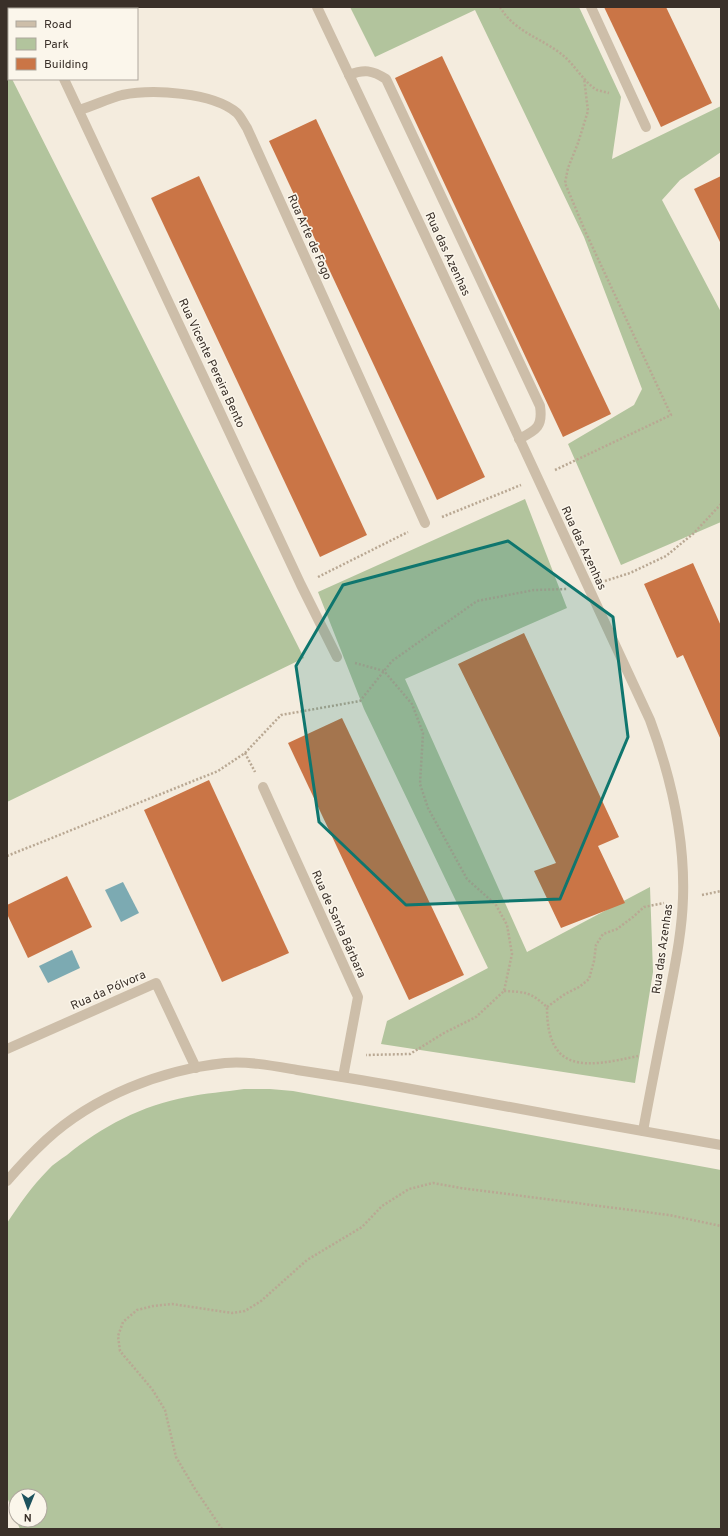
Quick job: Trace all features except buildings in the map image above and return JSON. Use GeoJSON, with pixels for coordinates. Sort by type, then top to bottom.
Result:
{"type":"FeatureCollection","features":[{"type":"Feature","properties":{"kind":"street","name":"Rua das Azenhas"},"geometry":{"type":"LineString","coordinates":[[317,7],[650,720],[662,752],[671,784],[676,817],[680,848],[683,899],[679,944],[643,1131]]}},
{"type":"Feature","properties":{"kind":"street"},"geometry":{"type":"LineString","coordinates":[[591,7],[646,127]]}},
{"type":"Feature","properties":{"kind":"street"},"geometry":{"type":"LineString","coordinates":[[349,75],[359,71],[367,71],[376,73],[386,80],[540,406],[541,416],[538,427],[531,433],[519,439]]}},
{"type":"Feature","properties":{"kind":"street","name":"Rua Vicente Pereira Bento"},"geometry":{"type":"LineString","coordinates":[[64,80],[301,585],[337,657]]}},
{"type":"Feature","properties":{"kind":"street","name":"Rua Arte de Fogo"},"geometry":{"type":"LineString","coordinates":[[79,110],[122,95],[168,93],[197,96],[223,105],[237,114],[247,128],[425,523]]}},
{"type":"Feature","properties":{"kind":"street","name":"Rua de Santa Bárbara"},"geometry":{"type":"LineString","coordinates":[[263,787],[358,997],[343,1077]]}},
{"type":"Feature","properties":{"kind":"street","name":"Rua da Pólvora"},"geometry":{"type":"LineString","coordinates":[[7,1049],[156,983],[196,1068]]}},
{"type":"Feature","properties":{"kind":"street"},"geometry":{"type":"LineString","coordinates":[[7,1182],[23,1163],[47,1139],[75,1117],[103,1101],[130,1087],[196,1068],[227,1063],[252,1063],[343,1077],[721,1145]]}},
{"type":"Feature","properties":{"kind":"path"},"geometry":{"type":"LineString","coordinates":[[500,7],[504,14],[522,31],[542,41],[565,57],[584,78],[598,90],[633,99]]}},
{"type":"Feature","properties":{"kind":"path"},"geometry":{"type":"LineString","coordinates":[[537,478],[670,415],[586,233],[565,183],[568,168],[588,111],[584,78]]}},
{"type":"Feature","properties":{"kind":"path"},"geometry":{"type":"LineString","coordinates":[[7,856],[218,771],[245,753],[281,715],[360,701],[392,661],[478,601],[534,590],[588,589],[630,573],[666,556],[694,533],[721,504]]}},
{"type":"Feature","properties":{"kind":"path"},"geometry":{"type":"LineString","coordinates":[[337,657],[384,671],[412,704],[423,734],[420,784],[428,808],[467,879],[496,906],[507,925],[512,954],[504,991],[476,1016],[444,1032],[410,1054],[371,1055],[348,1053]]}},
{"type":"Feature","properties":{"kind":"path"},"geometry":{"type":"LineString","coordinates":[[547,1007],[565,994],[579,987],[588,979],[594,961],[596,945],[603,934],[617,929],[633,918],[644,907],[683,899]]}},
{"type":"Feature","properties":{"kind":"path"},"geometry":{"type":"LineString","coordinates":[[504,991],[524,992],[534,996],[547,1007],[547,1023],[552,1042],[565,1059],[587,1064],[604,1063],[658,1052]]}},
{"type":"Feature","properties":{"kind":"path"},"geometry":{"type":"LineString","coordinates":[[222,1529],[195,1489],[176,1457],[165,1410],[152,1390],[120,1350],[118,1336],[122,1322],[137,1310],[153,1306],[172,1304],[232,1313],[245,1311],[261,1301],[307,1260],[362,1227],[382,1206],[409,1189],[433,1184],[668,1215],[721,1226]]}},
{"type":"Feature","properties":{"kind":"highlighted area"},"geometry":{"type":"Polygon","coordinates":[[[508,541],[613,617],[628,737],[560,899],[406,905],[319,822],[296,666],[343,585],[508,541]]]}},
{"type":"Feature","properties":{"kind":"green space"},"geometry":{"type":"Polygon","coordinates":[[[350,7],[579,7],[621,97],[612,159],[721,106],[721,152],[680,180],[662,200],[721,312],[721,522],[621,565],[568,444],[634,405],[642,389],[584,237],[475,10],[375,57],[350,7]]]}},
{"type":"Feature","properties":{"kind":"green space"},"geometry":{"type":"Polygon","coordinates":[[[7,70],[8,80],[13,80],[304,658],[7,802],[7,70]]]}},
{"type":"Feature","properties":{"kind":"green space"},"geometry":{"type":"Polygon","coordinates":[[[525,499],[567,608],[405,679],[527,952],[650,887],[653,972],[635,1083],[381,1044],[387,1021],[488,968],[364,709],[318,592],[525,499]]]}},
{"type":"Feature","properties":{"kind":"green space"},"geometry":{"type":"Polygon","coordinates":[[[244,1089],[293,1091],[721,1170],[721,1529],[20,1529],[48,1528],[48,1488],[8,1488],[8,1500],[7,1497],[7,1223],[31,1189],[52,1166],[94,1135],[123,1118],[154,1106],[201,1094],[244,1089]]]}},
{"type":"Feature","properties":{"kind":"water"},"geometry":{"type":"Polygon","coordinates":[[[123,882],[139,913],[121,922],[105,890],[123,882]]]}},
{"type":"Feature","properties":{"kind":"water"},"geometry":{"type":"Polygon","coordinates":[[[72,950],[80,968],[48,983],[39,966],[72,950]]]}}]}
